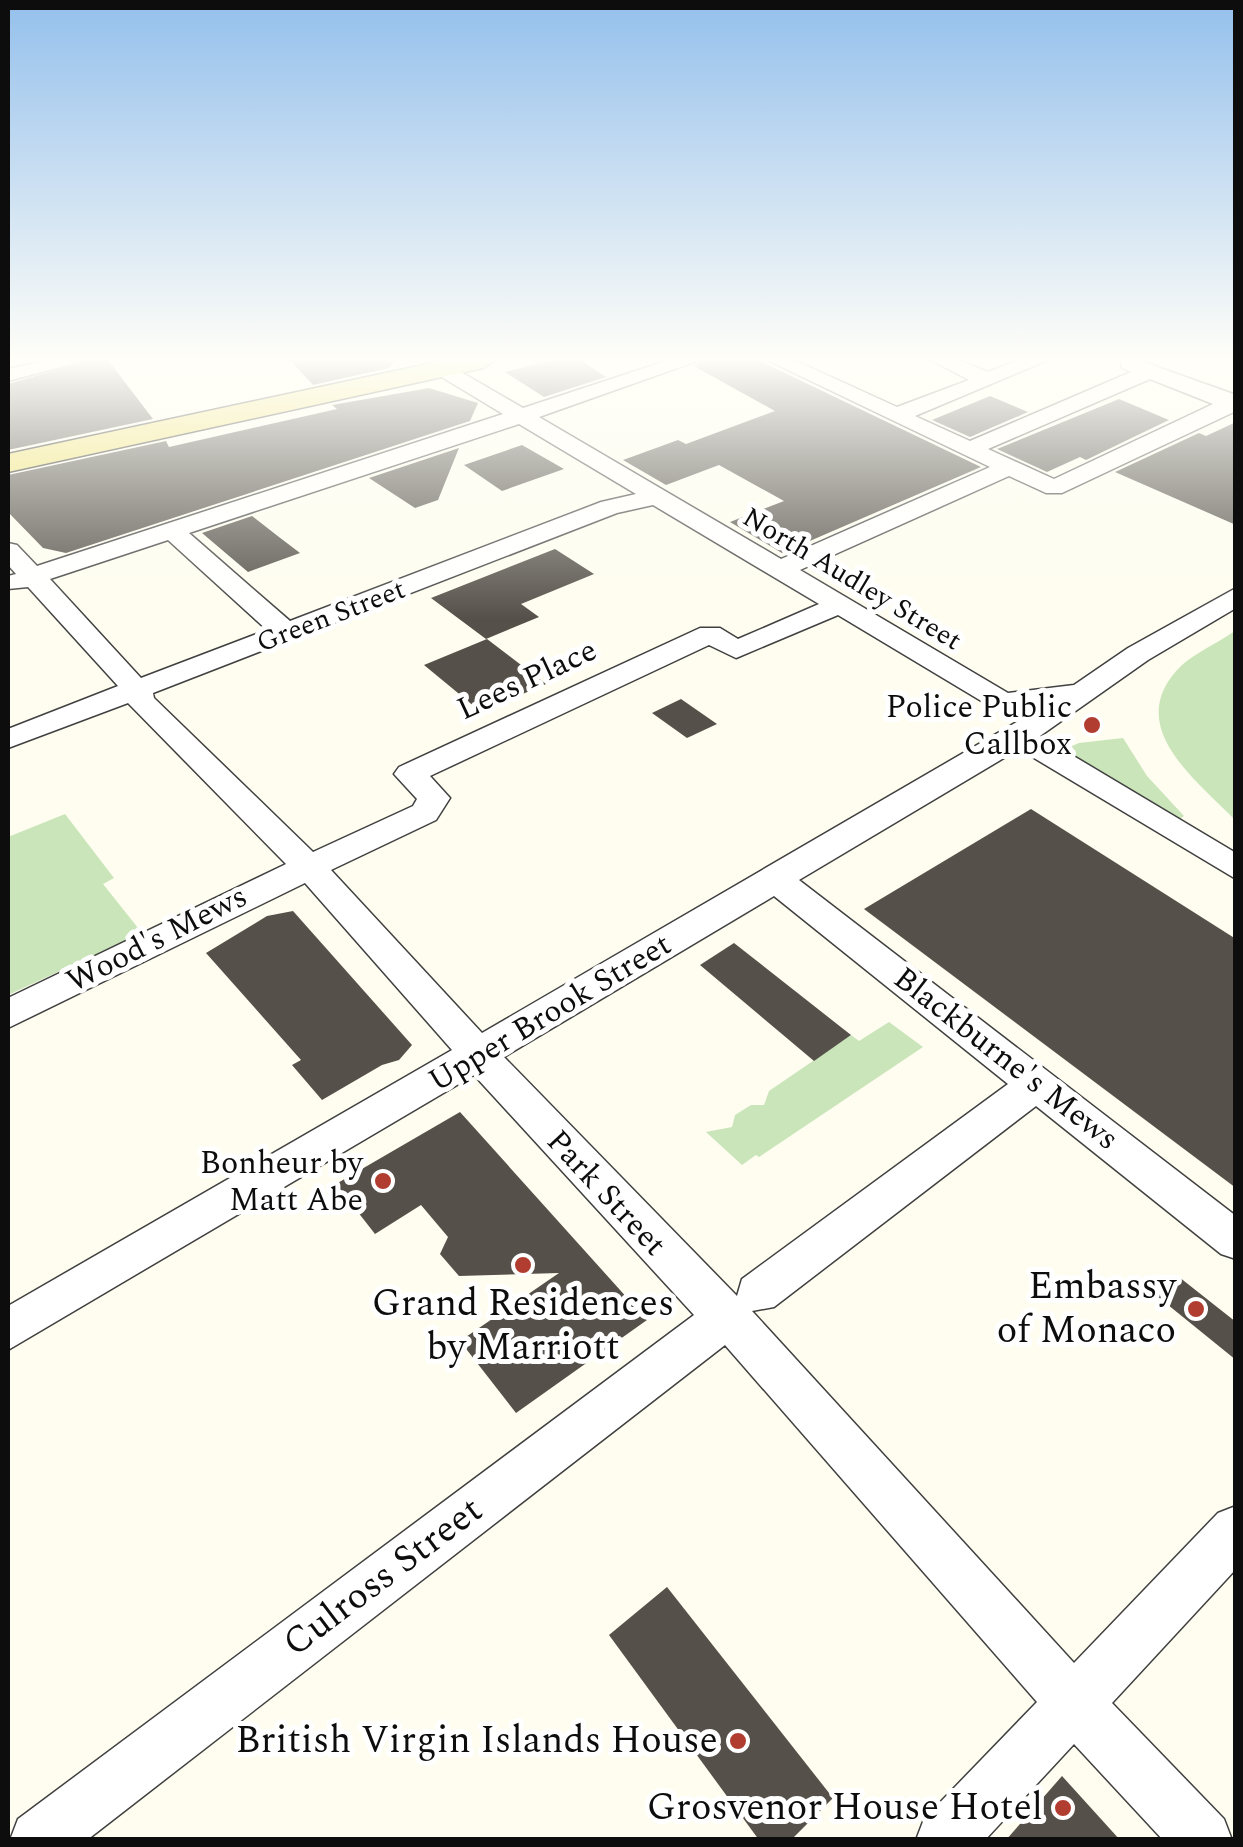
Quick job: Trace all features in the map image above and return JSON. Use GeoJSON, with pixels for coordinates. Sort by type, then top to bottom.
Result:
{"type":"FeatureCollection","features":[{"type":"Feature","properties":{"kind":"main road"},"geometry":{"type":"LineString","coordinates":[[8,463],[81,446]]}},
{"type":"Feature","properties":{"kind":"street"},"geometry":{"type":"LineString","coordinates":[[20,581],[432,446]]}},
{"type":"Feature","properties":{"kind":"street","name":"North Audley Street"},"geometry":{"type":"LineString","coordinates":[[568,446],[1003,702],[1030,702],[1088,690]]}},
{"type":"Feature","properties":{"kind":"street"},"geometry":{"type":"LineString","coordinates":[[964,446],[1054,488],[1143,446]]}},
{"type":"Feature","properties":{"kind":"street"},"geometry":{"type":"LineString","coordinates":[[970,449],[977,446]]}},
{"type":"Feature","properties":{"kind":"street"},"geometry":{"type":"LineString","coordinates":[[779,570],[1009,467]]}},
{"type":"Feature","properties":{"kind":"street","name":"Green Street"},"geometry":{"type":"LineString","coordinates":[[8,739],[610,506],[655,497]]}},
{"type":"Feature","properties":{"kind":"street"},"geometry":{"type":"LineString","coordinates":[[172,531],[287,633]]}},
{"type":"Feature","properties":{"kind":"street","name":"Park Street"},"geometry":{"type":"LineString","coordinates":[[8,550],[20,581],[138,690],[141,701],[308,866],[478,1056],[701,1294],[743,1305],[1072,1701],[1203,1840]]}},
{"type":"Feature","properties":{"kind":"street","name":"Upper Brook Street"},"geometry":{"type":"LineString","coordinates":[[8,1330],[1018,736],[1138,654],[1236,596]]}},
{"type":"Feature","properties":{"kind":"street","name":"Lees Place"},"geometry":{"type":"LineString","coordinates":[[308,866],[431,808],[434,798],[410,774],[426,766],[710,634],[736,650],[838,605]]}},
{"type":"Feature","properties":{"kind":"street"},"geometry":{"type":"LineString","coordinates":[[1018,736],[1236,868]]}},
{"type":"Feature","properties":{"kind":"street","name":"Wood's Mews"},"geometry":{"type":"LineString","coordinates":[[8,1014],[308,866]]}},
{"type":"Feature","properties":{"kind":"street","name":"Blackburne's Mews"},"geometry":{"type":"LineString","coordinates":[[775,880],[1236,1241]]}},
{"type":"Feature","properties":{"kind":"street","name":"Culross Street"},"geometry":{"type":"LineString","coordinates":[[38,1840],[1038,1083]]}},
{"type":"Feature","properties":{"kind":"street"},"geometry":{"type":"LineString","coordinates":[[945,1840],[1236,1531]]}},
{"type":"Feature","properties":{"kind":"green space"},"geometry":{"type":"Polygon","coordinates":[[[1235,631],[1235,820],[1170,749],[1161,729],[1159,708],[1165,687],[1182,665],[1235,631]]]}},
{"type":"Feature","properties":{"kind":"green space"},"geometry":{"type":"Polygon","coordinates":[[[1123,738],[1147,776],[1184,816],[1178,820],[1063,750],[1079,743],[1123,738]]]}},
{"type":"Feature","properties":{"kind":"green space"},"geometry":{"type":"Polygon","coordinates":[[[65,814],[114,878],[103,884],[142,933],[8,995],[8,837],[65,814]]]}},
{"type":"Feature","properties":{"kind":"green space"},"geometry":{"type":"Polygon","coordinates":[[[889,1022],[923,1047],[759,1157],[756,1155],[742,1165],[706,1132],[732,1127],[735,1115],[751,1105],[764,1105],[769,1091],[851,1035],[859,1041],[889,1022]]]}},
{"type":"Feature","properties":{"kind":"building"},"geometry":{"type":"Polygon","coordinates":[[[142,446],[393,446],[66,553],[43,548],[8,512],[8,475],[142,446]]]}},
{"type":"Feature","properties":{"kind":"building"},"geometry":{"type":"Polygon","coordinates":[[[524,446],[564,469],[502,491],[464,465],[524,446]]]}},
{"type":"Feature","properties":{"kind":"building"},"geometry":{"type":"Polygon","coordinates":[[[661,446],[938,446],[981,467],[782,553],[730,522],[784,501],[719,465],[666,485],[623,460],[661,446]]]}},
{"type":"Feature","properties":{"kind":"building"},"geometry":{"type":"Polygon","coordinates":[[[1004,446],[1115,446],[1047,472],[997,449],[1004,446]]]}},
{"type":"Feature","properties":{"kind":"building"},"geometry":{"type":"Polygon","coordinates":[[[1171,446],[1236,446],[1236,525],[1115,472],[1171,446]]]}},
{"type":"Feature","properties":{"kind":"building"},"geometry":{"type":"Polygon","coordinates":[[[459,448],[438,500],[415,508],[369,478],[459,448]]]}},
{"type":"Feature","properties":{"kind":"building"},"geometry":{"type":"Polygon","coordinates":[[[252,516],[300,553],[248,572],[202,533],[252,516]]]}},
{"type":"Feature","properties":{"kind":"building"},"geometry":{"type":"Polygon","coordinates":[[[555,549],[594,574],[521,604],[539,617],[486,639],[431,598],[555,549]]]}},
{"type":"Feature","properties":{"kind":"building"},"geometry":{"type":"Polygon","coordinates":[[[487,639],[546,684],[481,712],[424,665],[487,639]]]}},
{"type":"Feature","properties":{"kind":"building"},"geometry":{"type":"Polygon","coordinates":[[[681,699],[717,724],[687,738],[652,713],[681,699]]]}},
{"type":"Feature","properties":{"kind":"building"},"geometry":{"type":"Polygon","coordinates":[[[1031,809],[1236,939],[1236,1188],[864,909],[1031,809]]]}},
{"type":"Feature","properties":{"kind":"building"},"geometry":{"type":"Polygon","coordinates":[[[293,911],[412,1045],[399,1060],[382,1065],[322,1100],[292,1065],[301,1060],[206,953],[267,916],[293,911]]]}},
{"type":"Feature","properties":{"kind":"building"},"geometry":{"type":"Polygon","coordinates":[[[734,943],[851,1035],[814,1061],[700,965],[734,943]]]}},
{"type":"Feature","properties":{"kind":"building","name":"Grand Residences by Marriott"},"geometry":{"type":"Polygon","coordinates":[[[460,1112],[647,1320],[516,1413],[460,1341],[559,1273],[459,1276],[440,1254],[448,1237],[421,1205],[375,1234],[336,1184],[460,1112]]]}},
{"type":"Feature","properties":{"kind":"building","name":"Embassy of Monaco"},"geometry":{"type":"Polygon","coordinates":[[[1179,1277],[1236,1322],[1236,1360],[1157,1296],[1179,1277]]]}},
{"type":"Feature","properties":{"kind":"building","name":"British Virgin Islands House"},"geometry":{"type":"Polygon","coordinates":[[[667,1587],[833,1798],[791,1840],[759,1840],[609,1635],[667,1587]]]}},
{"type":"Feature","properties":{"kind":"building","name":"Grosvenor House Hotel"},"geometry":{"type":"Polygon","coordinates":[[[1062,1776],[1120,1840],[1006,1840],[1062,1776]]]}},
{"type":"Feature","properties":{"kind":"place","name":"Police Public Callbox"},"geometry":{"type":"Point","coordinates":[1092,725]}},
{"type":"Feature","properties":{"kind":"place","name":"Bonheur by Matt Abe"},"geometry":{"type":"Point","coordinates":[383,1181]}},
{"type":"Feature","properties":{"kind":"place","name":"Grand Residences by Marriott"},"geometry":{"type":"Point","coordinates":[523,1265]}},
{"type":"Feature","properties":{"kind":"place","name":"Embassy of Monaco"},"geometry":{"type":"Point","coordinates":[1196,1309]}},
{"type":"Feature","properties":{"kind":"place","name":"British Virgin Islands House"},"geometry":{"type":"Point","coordinates":[738,1741]}},
{"type":"Feature","properties":{"kind":"place","name":"Grosvenor House Hotel"},"geometry":{"type":"Point","coordinates":[1063,1808]}}]}
